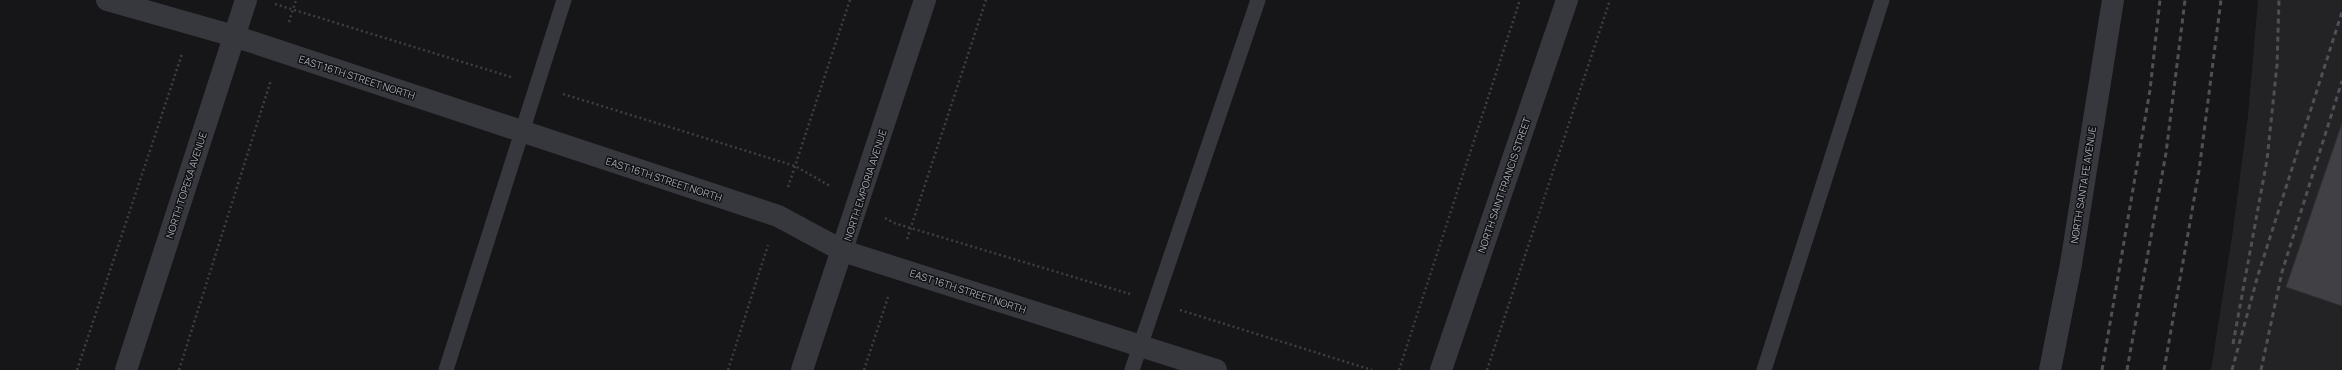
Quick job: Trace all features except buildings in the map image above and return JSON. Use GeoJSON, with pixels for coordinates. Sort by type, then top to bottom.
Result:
{"type":"FeatureCollection","features":[{"type":"Feature","properties":{"kind":"street","name":"EAST 16TH STREET NORTH"},"geometry":{"type":"LineString","coordinates":[[107,0],[234,36],[778,216],[843,251],[1216,370]]}},
{"type":"Feature","properties":{"kind":"street","name":"NORTH TOPEKA AVENUE"},"geometry":{"type":"LineString","coordinates":[[126,370],[246,0]]}},
{"type":"Feature","properties":{"kind":"street","name":"NORTH EMPORIA AVENUE"},"geometry":{"type":"LineString","coordinates":[[802,370],[859,203],[925,0]]}},
{"type":"Feature","properties":{"kind":"street","name":"NORTH SAINT FRANCIS STREET"},"geometry":{"type":"LineString","coordinates":[[1441,370],[1567,0]]}},
{"type":"Feature","properties":{"kind":"street","name":"NORTH SANTA FE AVENUE"},"geometry":{"type":"LineString","coordinates":[[2050,370],[2071,264],[2113,0]]}},
{"type":"Feature","properties":{"kind":"lane"},"geometry":{"type":"LineString","coordinates":[[446,370],[564,0]]}},
{"type":"Feature","properties":{"kind":"lane"},"geometry":{"type":"LineString","coordinates":[[1132,370],[1258,0]]}},
{"type":"Feature","properties":{"kind":"lane"},"geometry":{"type":"LineString","coordinates":[[1764,370],[1882,0]]}},
{"type":"Feature","properties":{"kind":"path"},"geometry":{"type":"LineString","coordinates":[[179,370],[296,0]]}},
{"type":"Feature","properties":{"kind":"path"},"geometry":{"type":"LineString","coordinates":[[864,370],[986,0]]}},
{"type":"Feature","properties":{"kind":"path"},"geometry":{"type":"LineString","coordinates":[[1399,370],[1520,0]]}},
{"type":"Feature","properties":{"kind":"path"},"geometry":{"type":"LineString","coordinates":[[1487,370],[1610,0]]}},
{"type":"Feature","properties":{"kind":"path"},"geometry":{"type":"LineString","coordinates":[[270,2],[796,166],[894,223],[1155,302],[1372,370]]}},
{"type":"Feature","properties":{"kind":"path"},"geometry":{"type":"LineString","coordinates":[[77,370],[192,25]]}},
{"type":"Feature","properties":{"kind":"shaded area"},"geometry":{"type":"Polygon","coordinates":[[[2258,0],[2342,0],[2342,370],[2211,370],[2233,230],[2248,116],[2258,0]]]}},
{"type":"Feature","properties":{"kind":"railway"},"geometry":{"type":"LineString","coordinates":[[2102,370],[2150,90],[2160,0]]}},
{"type":"Feature","properties":{"kind":"railway"},"geometry":{"type":"LineString","coordinates":[[2127,370],[2166,153],[2185,0]]}},
{"type":"Feature","properties":{"kind":"railway"},"geometry":{"type":"LineString","coordinates":[[2164,370],[2199,171],[2221,0]]}},
{"type":"Feature","properties":{"kind":"railway"},"geometry":{"type":"LineString","coordinates":[[2233,344],[2267,160],[2277,65],[2279,0]]}},
{"type":"Feature","properties":{"kind":"railway"},"geometry":{"type":"LineString","coordinates":[[2232,370],[2258,275],[2342,12]]}},
{"type":"Feature","properties":{"kind":"railway"},"geometry":{"type":"LineString","coordinates":[[2261,370],[2282,272],[2342,81]]}}]}
